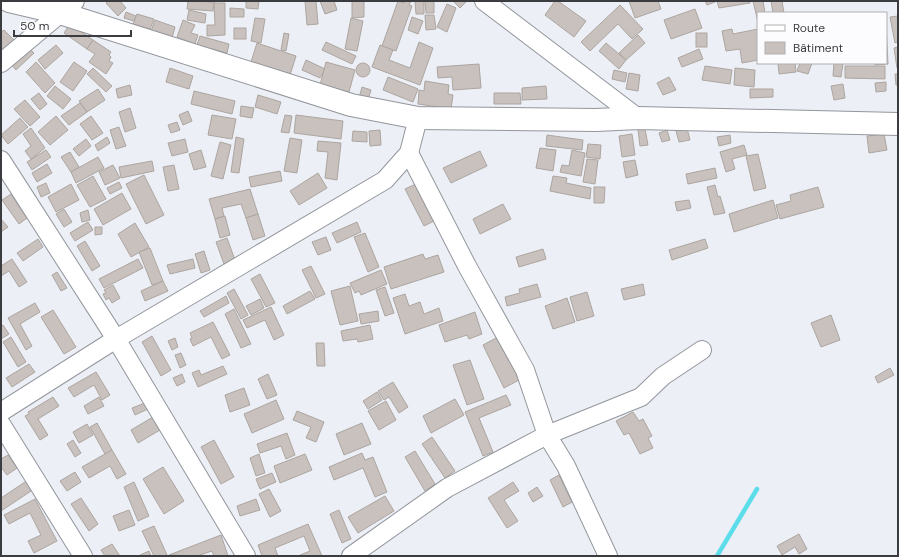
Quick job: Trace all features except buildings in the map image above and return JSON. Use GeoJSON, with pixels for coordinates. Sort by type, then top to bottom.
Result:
{"type":"FeatureCollection","features":[{"type":"Feature","properties":{"kind":"street"},"geometry":{"type":"LineString","coordinates":[[9,1],[67,7],[351,105],[418,118],[596,120],[638,118],[898,124]]}},
{"type":"Feature","properties":{"kind":"street"},"geometry":{"type":"LineString","coordinates":[[484,1],[638,118]]}},
{"type":"Feature","properties":{"kind":"street"},"geometry":{"type":"LineString","coordinates":[[1,63],[67,7]]}},
{"type":"Feature","properties":{"kind":"street"},"geometry":{"type":"LineString","coordinates":[[1,412],[116,339],[385,180],[409,153],[418,118]]}},
{"type":"Feature","properties":{"kind":"street"},"geometry":{"type":"LineString","coordinates":[[409,153],[467,266],[525,370],[547,435],[566,466],[608,556]]}},
{"type":"Feature","properties":{"kind":"street"},"geometry":{"type":"LineString","coordinates":[[1,160],[116,339],[246,556]]}},
{"type":"Feature","properties":{"kind":"street"},"geometry":{"type":"LineString","coordinates":[[351,556],[447,488],[547,435],[641,397],[663,376],[702,350]]}},
{"type":"Feature","properties":{"kind":"street"},"geometry":{"type":"LineString","coordinates":[[1,424],[83,556]]}},
{"type":"Feature","properties":{"kind":"waterway"},"geometry":{"type":"LineString","coordinates":[[717,556],[757,489]]}}]}
